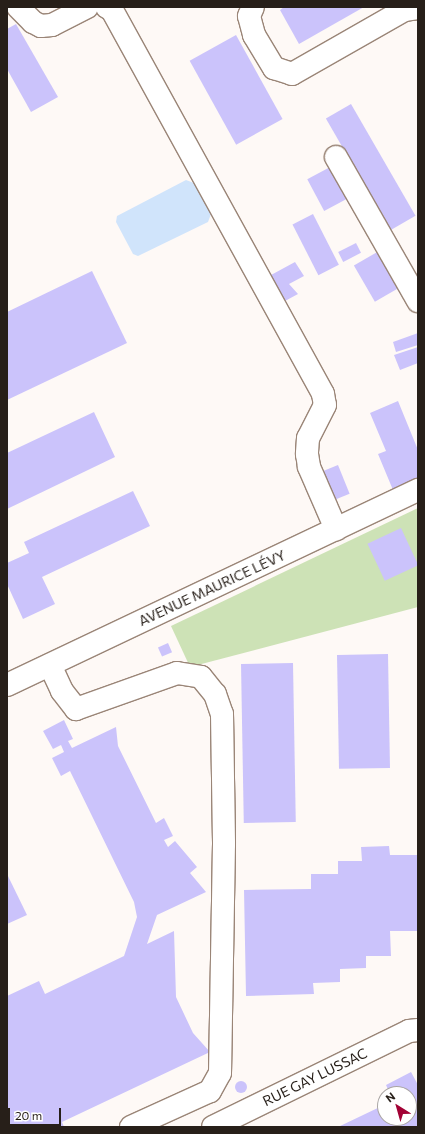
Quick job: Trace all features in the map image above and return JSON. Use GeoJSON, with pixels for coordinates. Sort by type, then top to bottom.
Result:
{"type":"FeatureCollection","features":[{"type":"Feature","properties":{"kind":"street"},"geometry":{"type":"LineString","coordinates":[[18,7],[32,22],[41,26],[52,25],[87,7]]}},
{"type":"Feature","properties":{"kind":"street"},"geometry":{"type":"LineString","coordinates":[[107,7],[112,10],[323,394],[325,406],[308,438],[307,454],[309,466],[336,529]]}},
{"type":"Feature","properties":{"kind":"street"},"geometry":{"type":"LineString","coordinates":[[254,7],[249,16],[254,35],[274,68],[292,74],[404,10],[418,8]]}},
{"type":"Feature","properties":{"kind":"street"},"geometry":{"type":"LineString","coordinates":[[336,157],[418,301]]}},
{"type":"Feature","properties":{"kind":"street","name":"AVENUE MAURICE LÉVY"},"geometry":{"type":"LineString","coordinates":[[7,685],[418,490]]}},
{"type":"Feature","properties":{"kind":"street"},"geometry":{"type":"LineString","coordinates":[[50,665],[62,690],[76,709],[177,673],[201,677],[215,694],[222,714],[224,844],[220,1073],[210,1090],[131,1127]]}},
{"type":"Feature","properties":{"kind":"street","name":"RUE GAY LUSSAC"},"geometry":{"type":"LineString","coordinates":[[213,1127],[409,1031],[418,1030]]}},
{"type":"Feature","properties":{"kind":"green space"},"geometry":{"type":"Polygon","coordinates":[[[418,508],[418,607],[190,667],[171,626],[418,508]]]}},
{"type":"Feature","properties":{"kind":"water"},"geometry":{"type":"Polygon","coordinates":[[[186,180],[194,183],[211,214],[208,222],[138,256],[133,254],[116,222],[117,216],[186,180]]]}},
{"type":"Feature","properties":{"kind":"building"},"geometry":{"type":"Polygon","coordinates":[[[284,7],[364,7],[299,44],[280,10],[284,7]]]}},
{"type":"Feature","properties":{"kind":"building"},"geometry":{"type":"Polygon","coordinates":[[[16,24],[58,97],[31,112],[7,69],[7,29],[16,24]]]}},
{"type":"Feature","properties":{"kind":"building"},"geometry":{"type":"Polygon","coordinates":[[[236,35],[283,119],[236,145],[190,61],[236,35]]]}},
{"type":"Feature","properties":{"kind":"building"},"geometry":{"type":"Polygon","coordinates":[[[351,104],[416,216],[390,230],[326,118],[351,104]]]}},
{"type":"Feature","properties":{"kind":"building"},"geometry":{"type":"Polygon","coordinates":[[[332,166],[349,198],[324,211],[307,179],[332,166]]]}},
{"type":"Feature","properties":{"kind":"building"},"geometry":{"type":"Polygon","coordinates":[[[313,214],[339,265],[318,275],[293,224],[313,214]]]}},
{"type":"Feature","properties":{"kind":"building"},"geometry":{"type":"Polygon","coordinates":[[[356,243],[361,253],[343,262],[338,252],[356,243]]]}},
{"type":"Feature","properties":{"kind":"building"},"geometry":{"type":"Polygon","coordinates":[[[379,251],[400,287],[375,302],[354,266],[379,251]]]}},
{"type":"Feature","properties":{"kind":"building"},"geometry":{"type":"Polygon","coordinates":[[[295,262],[304,276],[289,284],[298,294],[285,301],[271,275],[295,262]]]}},
{"type":"Feature","properties":{"kind":"building"},"geometry":{"type":"Polygon","coordinates":[[[92,271],[127,343],[7,400],[7,312],[92,271]]]}},
{"type":"Feature","properties":{"kind":"building"},"geometry":{"type":"Polygon","coordinates":[[[418,333],[418,345],[396,352],[393,342],[418,333]]]}},
{"type":"Feature","properties":{"kind":"building"},"geometry":{"type":"Polygon","coordinates":[[[418,347],[418,363],[400,370],[394,355],[418,347]]]}},
{"type":"Feature","properties":{"kind":"building"},"geometry":{"type":"Polygon","coordinates":[[[398,401],[418,450],[418,478],[393,490],[378,454],[386,451],[370,413],[398,401]]]}},
{"type":"Feature","properties":{"kind":"building"},"geometry":{"type":"Polygon","coordinates":[[[94,412],[115,457],[7,509],[7,453],[94,412]]]}},
{"type":"Feature","properties":{"kind":"building"},"geometry":{"type":"Polygon","coordinates":[[[338,465],[350,494],[335,500],[323,471],[338,465]]]}},
{"type":"Feature","properties":{"kind":"building"},"geometry":{"type":"Polygon","coordinates":[[[133,491],[150,526],[42,577],[55,604],[23,619],[7,584],[7,563],[29,553],[24,542],[133,491]]]}},
{"type":"Feature","properties":{"kind":"building"},"geometry":{"type":"Polygon","coordinates":[[[401,528],[418,565],[385,581],[367,544],[401,528]]]}},
{"type":"Feature","properties":{"kind":"building"},"geometry":{"type":"Polygon","coordinates":[[[168,643],[172,652],[162,657],[158,647],[168,643]]]}},
{"type":"Feature","properties":{"kind":"building"},"geometry":{"type":"Polygon","coordinates":[[[388,654],[390,768],[339,769],[337,655],[388,654]]]}},
{"type":"Feature","properties":{"kind":"building"},"geometry":{"type":"Polygon","coordinates":[[[293,663],[296,822],[244,823],[241,664],[293,663]]]}},
{"type":"Feature","properties":{"kind":"building"},"geometry":{"type":"Polygon","coordinates":[[[64,720],[73,739],[68,741],[72,748],[116,727],[118,746],[156,823],[164,818],[173,836],[164,840],[168,847],[175,841],[197,867],[190,873],[206,892],[157,915],[147,944],[174,931],[176,997],[193,1033],[210,1052],[62,1122],[64,1127],[7,1127],[7,996],[39,981],[45,994],[124,956],[137,917],[134,902],[70,771],[61,776],[52,758],[64,752],[61,745],[53,749],[43,731],[64,720]]]}},
{"type":"Feature","properties":{"kind":"building"},"geometry":{"type":"Polygon","coordinates":[[[389,846],[390,855],[418,855],[418,931],[390,931],[391,956],[366,956],[366,968],[340,969],[340,982],[313,983],[314,994],[246,996],[244,890],[311,889],[311,874],[338,874],[338,861],[362,861],[361,847],[389,846]]]}},
{"type":"Feature","properties":{"kind":"building"},"geometry":{"type":"Polygon","coordinates":[[[7,874],[27,915],[7,924],[7,874]]]}},
{"type":"Feature","properties":{"kind":"building"},"geometry":{"type":"Polygon","coordinates":[[[411,1072],[418,1085],[418,1127],[338,1127],[377,1108],[377,1126],[417,1126],[417,1086],[386,1085],[411,1072]]]}},
{"type":"Feature","properties":{"kind":"building"},"geometry":{"type":"Polygon","coordinates":[[[241,1081],[245,1083],[247,1087],[245,1091],[241,1093],[237,1091],[235,1087],[237,1083],[241,1081]]]}}]}
